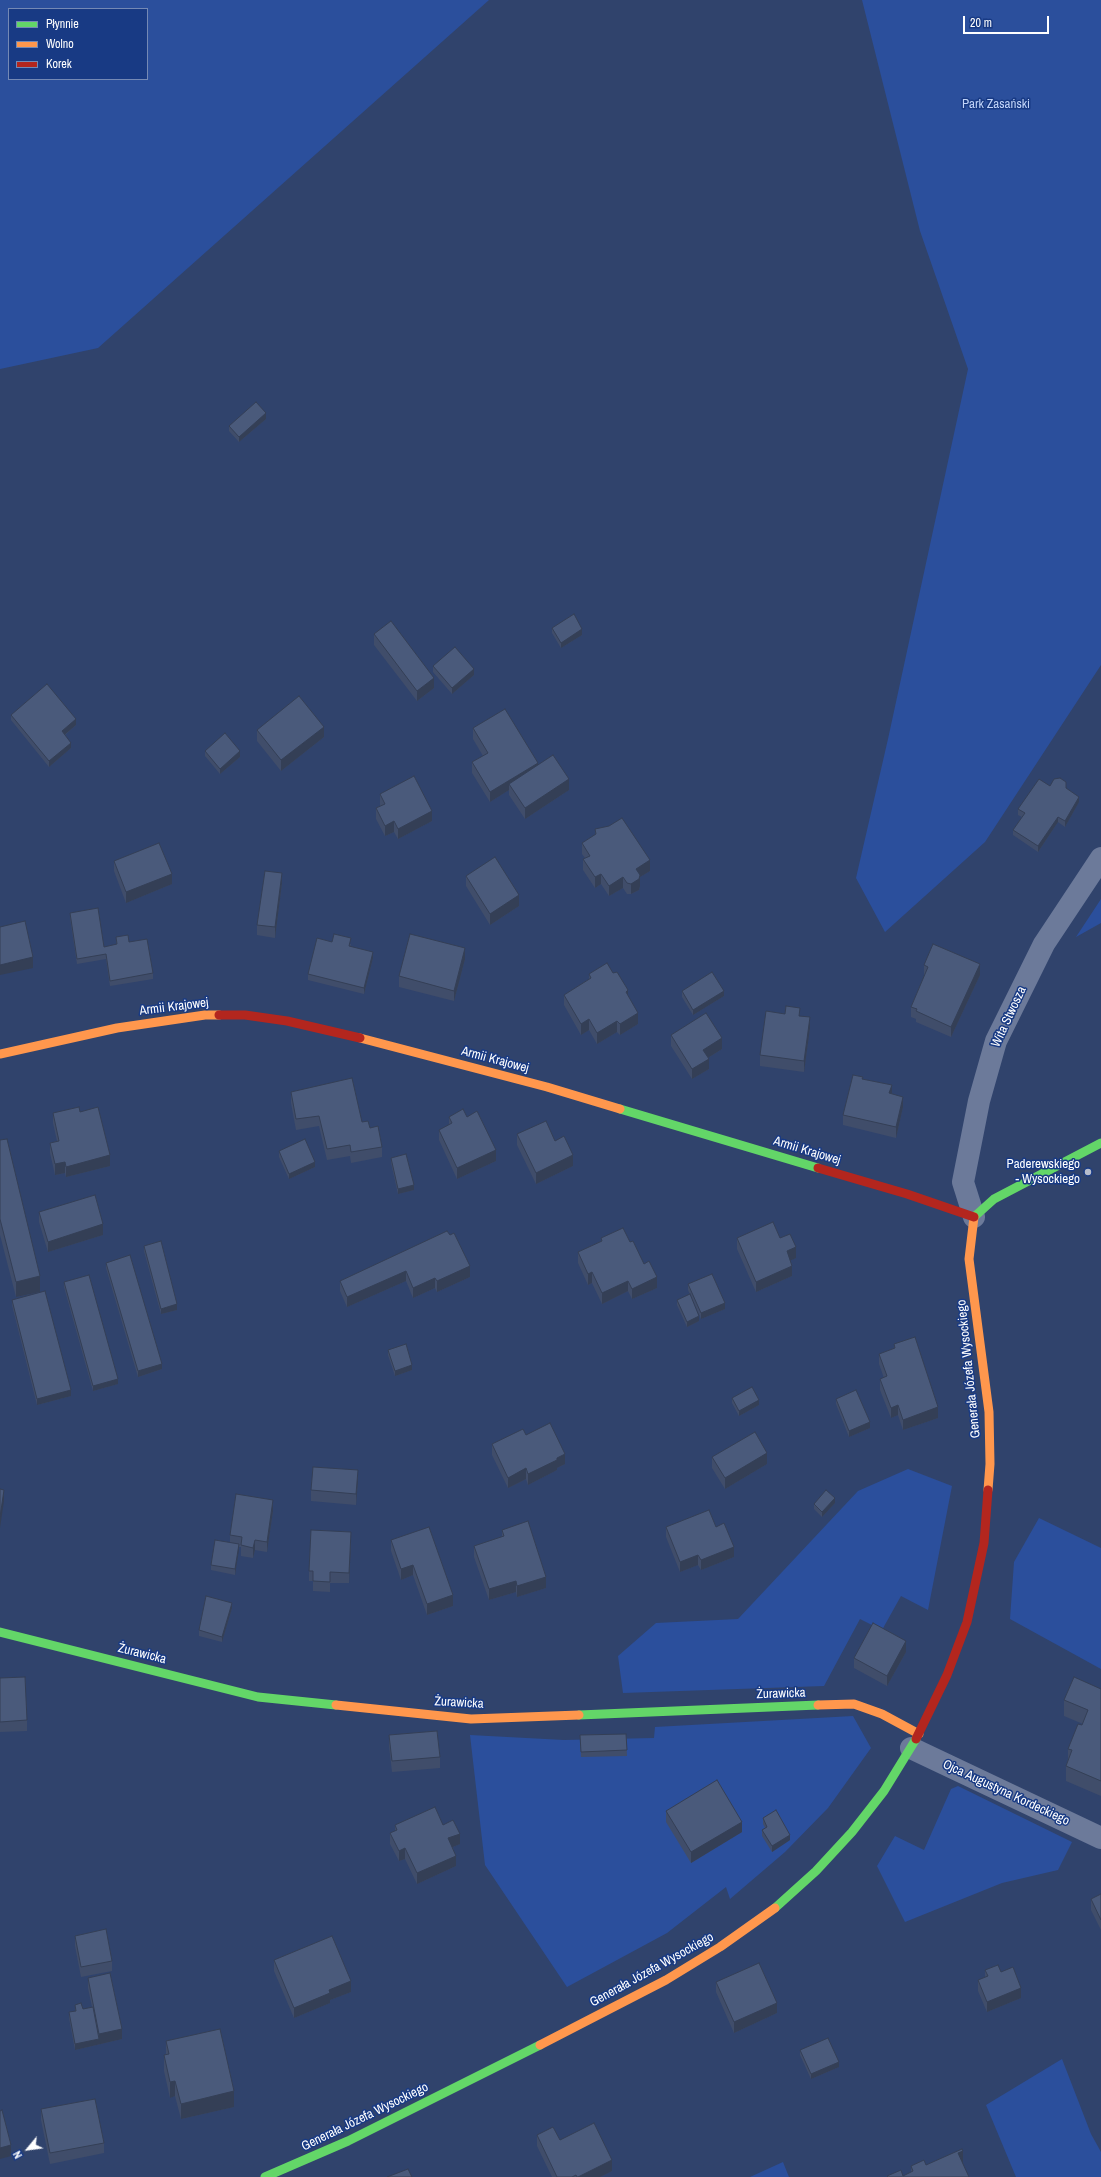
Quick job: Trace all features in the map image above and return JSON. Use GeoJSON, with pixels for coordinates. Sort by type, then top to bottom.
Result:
{"type":"FeatureCollection","features":[{"type":"Feature","properties":{"kind":"street","name":"Wita Stwosza"},"geometry":{"type":"LineString","coordinates":[[974,1217],[963,1182],[979,1101],[996,1042],[1044,944],[1101,858]]}},
{"type":"Feature","properties":{"kind":"street","name":"Armii Krajowej"},"geometry":{"type":"LineString","coordinates":[[0,1054],[117,1028],[198,1016],[245,1014],[287,1021],[372,1041],[547,1088],[907,1194],[974,1217]]}},
{"type":"Feature","properties":{"kind":"street"},"geometry":{"type":"LineString","coordinates":[[974,1217],[994,1199],[1101,1143]]}},
{"type":"Feature","properties":{"kind":"street","name":"Generała Józefa Wysockiego"},"geometry":{"type":"LineString","coordinates":[[266,2177],[348,2141],[501,2064],[666,1980],[720,1947],[768,1914],[816,1870],[852,1832],[884,1791],[915,1741],[947,1675],[967,1622],[977,1583],[986,1529],[990,1464],[989,1412],[970,1265],[974,1217]]}},
{"type":"Feature","properties":{"kind":"street","name":"Żurawicka"},"geometry":{"type":"LineString","coordinates":[[0,1632],[258,1697],[471,1719],[854,1704],[882,1714],[915,1741]]}},
{"type":"Feature","properties":{"kind":"street","name":"Ojca Augustyna Kordeckiego"},"geometry":{"type":"LineString","coordinates":[[915,1741],[1101,1838]]}},
{"type":"Feature","properties":{"kind":"green space"},"geometry":{"type":"Polygon","coordinates":[[[0,0],[489,0],[98,348],[0,369],[0,0]]]}},
{"type":"Feature","properties":{"kind":"green space","name":"Park Zasański"},"geometry":{"type":"Polygon","coordinates":[[[862,0],[1101,0],[1101,665],[985,842],[885,932],[856,878],[888,739],[968,369],[920,231],[862,0]]]}},
{"type":"Feature","properties":{"kind":"green space"},"geometry":{"type":"Polygon","coordinates":[[[1101,899],[1101,923],[1076,937],[1101,899]]]}},
{"type":"Feature","properties":{"kind":"green space"},"geometry":{"type":"Polygon","coordinates":[[[908,1469],[952,1486],[928,1610],[901,1596],[882,1630],[860,1619],[824,1686],[623,1693],[618,1656],[656,1623],[738,1619],[858,1491],[908,1469]]]}},
{"type":"Feature","properties":{"kind":"green space"},"geometry":{"type":"Polygon","coordinates":[[[1039,1518],[1101,1548],[1101,1669],[1010,1619],[1014,1562],[1039,1518]]]}},
{"type":"Feature","properties":{"kind":"green space"},"geometry":{"type":"Polygon","coordinates":[[[853,1716],[871,1748],[828,1808],[785,1852],[730,1899],[726,1887],[667,1933],[567,1987],[485,1865],[470,1735],[564,1740],[654,1738],[655,1727],[853,1716]]]}},
{"type":"Feature","properties":{"kind":"green space"},"geometry":{"type":"Polygon","coordinates":[[[958,1786],[1072,1842],[1058,1870],[1002,1883],[905,1922],[877,1866],[895,1836],[924,1850],[951,1789],[958,1786]]]}},
{"type":"Feature","properties":{"kind":"green space"},"geometry":{"type":"Polygon","coordinates":[[[1062,2059],[1091,2134],[1101,2152],[1101,2177],[1016,2177],[986,2105],[1062,2059]]]}},
{"type":"Feature","properties":{"kind":"green space"},"geometry":{"type":"Polygon","coordinates":[[[783,2162],[789,2177],[750,2177],[783,2162]]]}},
{"type":"Feature","properties":{"kind":"building"},"geometry":{"type":"Polygon","coordinates":[[[256,402],[266,413],[239,437],[229,426],[256,402]]]}},
{"type":"Feature","properties":{"kind":"building"},"geometry":{"type":"Polygon","coordinates":[[[574,614],[582,629],[561,643],[552,628],[574,614]]]}},
{"type":"Feature","properties":{"kind":"building"},"geometry":{"type":"Polygon","coordinates":[[[391,621],[434,678],[417,691],[374,634],[391,621]]]}},
{"type":"Feature","properties":{"kind":"building"},"geometry":{"type":"Polygon","coordinates":[[[455,647],[474,669],[452,688],[433,666],[455,647]]]}},
{"type":"Feature","properties":{"kind":"building"},"geometry":{"type":"Polygon","coordinates":[[[47,684],[76,719],[62,731],[71,743],[49,761],[11,715],[47,684]]]}},
{"type":"Feature","properties":{"kind":"building"},"geometry":{"type":"Polygon","coordinates":[[[299,696],[324,727],[281,760],[257,730],[299,696]]]}},
{"type":"Feature","properties":{"kind":"building"},"geometry":{"type":"Polygon","coordinates":[[[505,709],[538,763],[490,792],[472,762],[488,753],[473,728],[505,709]]]}},
{"type":"Feature","properties":{"kind":"building"},"geometry":{"type":"Polygon","coordinates":[[[225,733],[240,751],[220,769],[205,751],[225,733]]]}},
{"type":"Feature","properties":{"kind":"building"},"geometry":{"type":"Polygon","coordinates":[[[553,755],[569,779],[525,808],[509,784],[553,755]]]}},
{"type":"Feature","properties":{"kind":"building"},"geometry":{"type":"Polygon","coordinates":[[[414,776],[432,811],[398,829],[394,821],[385,826],[376,808],[385,804],[380,794],[414,776]]]}},
{"type":"Feature","properties":{"kind":"building"},"geometry":{"type":"Polygon","coordinates":[[[1060,778],[1066,782],[1066,788],[1079,797],[1065,821],[1058,817],[1038,846],[1013,830],[1025,813],[1018,809],[1039,779],[1050,786],[1054,779],[1060,778]]]}},
{"type":"Feature","properties":{"kind":"building"},"geometry":{"type":"Polygon","coordinates":[[[622,818],[650,860],[636,869],[640,875],[639,879],[631,884],[627,883],[623,877],[609,886],[601,874],[595,877],[583,859],[590,856],[582,843],[596,834],[595,829],[609,826],[622,818]]]}},
{"type":"Feature","properties":{"kind":"building"},"geometry":{"type":"Polygon","coordinates":[[[159,843],[172,874],[126,892],[114,861],[159,843]]]}},
{"type":"Feature","properties":{"kind":"building"},"geometry":{"type":"Polygon","coordinates":[[[495,857],[519,895],[490,914],[466,876],[495,857]]]}},
{"type":"Feature","properties":{"kind":"building"},"geometry":{"type":"Polygon","coordinates":[[[265,871],[282,873],[275,927],[257,925],[265,871]]]}},
{"type":"Feature","properties":{"kind":"building"},"geometry":{"type":"Polygon","coordinates":[[[98,908],[104,947],[117,944],[116,937],[128,935],[129,942],[147,939],[153,973],[110,981],[106,954],[77,959],[70,913],[98,908]]]}},
{"type":"Feature","properties":{"kind":"building"},"geometry":{"type":"Polygon","coordinates":[[[25,921],[33,957],[0,965],[0,927],[25,921]]]}},
{"type":"Feature","properties":{"kind":"building"},"geometry":{"type":"Polygon","coordinates":[[[334,934],[351,938],[349,946],[373,952],[364,988],[308,974],[317,938],[332,942],[334,934]]]}},
{"type":"Feature","properties":{"kind":"building"},"geometry":{"type":"Polygon","coordinates":[[[410,934],[465,948],[454,991],[399,976],[410,934]]]}},
{"type":"Feature","properties":{"kind":"building"},"geometry":{"type":"Polygon","coordinates":[[[933,944],[980,964],[951,1027],[916,1011],[917,1009],[911,1007],[928,967],[924,965],[933,944]]]}},
{"type":"Feature","properties":{"kind":"building"},"geometry":{"type":"Polygon","coordinates":[[[607,963],[613,973],[617,972],[628,990],[626,992],[638,1013],[620,1024],[617,1021],[597,1033],[589,1019],[581,1024],[564,995],[591,978],[589,974],[607,963]]]}},
{"type":"Feature","properties":{"kind":"building"},"geometry":{"type":"Polygon","coordinates":[[[712,972],[724,991],[693,1010],[682,991],[712,972]]]}},
{"type":"Feature","properties":{"kind":"building"},"geometry":{"type":"Polygon","coordinates":[[[786,1006],[800,1008],[799,1016],[810,1017],[804,1061],[760,1055],[766,1011],[785,1014],[786,1006]]]}},
{"type":"Feature","properties":{"kind":"building"},"geometry":{"type":"Polygon","coordinates":[[[706,1013],[722,1038],[703,1050],[709,1059],[692,1069],[671,1035],[706,1013]]]}},
{"type":"Feature","properties":{"kind":"building"},"geometry":{"type":"Polygon","coordinates":[[[853,1075],[863,1077],[862,1079],[892,1085],[889,1093],[903,1097],[896,1127],[843,1115],[853,1075]]]}},
{"type":"Feature","properties":{"kind":"building"},"geometry":{"type":"Polygon","coordinates":[[[352,1078],[362,1122],[368,1121],[370,1128],[378,1126],[382,1147],[351,1152],[350,1145],[327,1149],[319,1116],[296,1119],[291,1092],[352,1078]]]}},
{"type":"Feature","properties":{"kind":"building"},"geometry":{"type":"Polygon","coordinates":[[[79,1107],[80,1112],[98,1107],[110,1155],[66,1167],[65,1162],[55,1164],[50,1143],[59,1141],[53,1113],[79,1107]]]}},
{"type":"Feature","properties":{"kind":"building"},"geometry":{"type":"Polygon","coordinates":[[[463,1109],[467,1117],[477,1111],[496,1150],[457,1168],[439,1130],[452,1123],[449,1117],[463,1109]]]}},
{"type":"Feature","properties":{"kind":"building"},"geometry":{"type":"Polygon","coordinates":[[[546,1121],[555,1141],[564,1136],[573,1155],[536,1173],[517,1134],[546,1121]]]}},
{"type":"Feature","properties":{"kind":"building"},"geometry":{"type":"Polygon","coordinates":[[[7,1139],[40,1276],[16,1282],[0,1219],[0,1140],[7,1139]]]}},
{"type":"Feature","properties":{"kind":"building"},"geometry":{"type":"Polygon","coordinates":[[[305,1139],[315,1162],[289,1174],[279,1151],[305,1139]]]}},
{"type":"Feature","properties":{"kind":"building"},"geometry":{"type":"Polygon","coordinates":[[[406,1154],[414,1185],[398,1189],[391,1158],[406,1154]]]}},
{"type":"Feature","properties":{"kind":"building"},"geometry":{"type":"Polygon","coordinates":[[[95,1195],[103,1224],[48,1242],[39,1212],[95,1195]]]}},
{"type":"Feature","properties":{"kind":"building"},"geometry":{"type":"Polygon","coordinates":[[[773,1222],[780,1238],[790,1234],[796,1247],[787,1251],[792,1266],[756,1282],[737,1238],[773,1222]]]}},
{"type":"Feature","properties":{"kind":"building"},"geometry":{"type":"Polygon","coordinates":[[[623,1228],[630,1242],[633,1241],[644,1264],[649,1261],[657,1277],[632,1289],[628,1281],[602,1293],[592,1272],[588,1274],[578,1252],[602,1241],[601,1238],[623,1228]]]}},
{"type":"Feature","properties":{"kind":"building"},"geometry":{"type":"Polygon","coordinates":[[[447,1231],[450,1235],[454,1233],[470,1266],[437,1281],[435,1278],[413,1288],[406,1271],[347,1297],[340,1281],[447,1231]]]}},
{"type":"Feature","properties":{"kind":"building"},"geometry":{"type":"Polygon","coordinates":[[[161,1241],[177,1304],[161,1309],[144,1246],[161,1241]]]}},
{"type":"Feature","properties":{"kind":"building"},"geometry":{"type":"Polygon","coordinates":[[[130,1255],[162,1364],[138,1371],[106,1263],[130,1255]]]}},
{"type":"Feature","properties":{"kind":"building"},"geometry":{"type":"Polygon","coordinates":[[[712,1274],[725,1303],[701,1313],[688,1284],[712,1274]]]}},
{"type":"Feature","properties":{"kind":"building"},"geometry":{"type":"Polygon","coordinates":[[[89,1275],[118,1379],[93,1386],[64,1282],[89,1275]]]}},
{"type":"Feature","properties":{"kind":"building"},"geometry":{"type":"Polygon","coordinates":[[[45,1291],[71,1390],[37,1399],[12,1300],[45,1291]]]}},
{"type":"Feature","properties":{"kind":"building"},"geometry":{"type":"Polygon","coordinates":[[[690,1294],[699,1316],[687,1322],[677,1300],[690,1294]]]}},
{"type":"Feature","properties":{"kind":"building"},"geometry":{"type":"Polygon","coordinates":[[[915,1337],[938,1407],[903,1420],[898,1405],[891,1408],[880,1379],[887,1376],[879,1354],[895,1348],[894,1344],[915,1337]]]}},
{"type":"Feature","properties":{"kind":"building"},"geometry":{"type":"Polygon","coordinates":[[[406,1344],[412,1365],[395,1371],[388,1350],[406,1344]]]}},
{"type":"Feature","properties":{"kind":"building"},"geometry":{"type":"Polygon","coordinates":[[[752,1387],[759,1400],[739,1411],[732,1398],[752,1387]]]}},
{"type":"Feature","properties":{"kind":"building"},"geometry":{"type":"Polygon","coordinates":[[[856,1390],[870,1422],[849,1431],[836,1399],[856,1390]]]}},
{"type":"Feature","properties":{"kind":"building"},"geometry":{"type":"Polygon","coordinates":[[[550,1423],[565,1454],[557,1458],[557,1460],[528,1474],[526,1468],[508,1478],[492,1444],[523,1429],[526,1435],[550,1423]]]}},
{"type":"Feature","properties":{"kind":"building"},"geometry":{"type":"Polygon","coordinates":[[[755,1432],[767,1453],[725,1478],[712,1457],[755,1432]]]}},
{"type":"Feature","properties":{"kind":"building"},"geometry":{"type":"Polygon","coordinates":[[[313,1467],[358,1470],[356,1494],[311,1490],[313,1467]]]}},
{"type":"Feature","properties":{"kind":"building"},"geometry":{"type":"Polygon","coordinates":[[[0,1489],[4,1490],[0,1517],[0,1489]]]}},
{"type":"Feature","properties":{"kind":"building"},"geometry":{"type":"Polygon","coordinates":[[[826,1490],[835,1498],[822,1512],[814,1504],[826,1490]]]}},
{"type":"Feature","properties":{"kind":"building"},"geometry":{"type":"Polygon","coordinates":[[[236,1494],[273,1500],[267,1542],[255,1540],[253,1548],[241,1545],[242,1537],[230,1535],[236,1494]]]}},
{"type":"Feature","properties":{"kind":"building"},"geometry":{"type":"Polygon","coordinates":[[[709,1510],[716,1527],[724,1523],[734,1547],[701,1560],[698,1555],[680,1562],[666,1527],[709,1510]]]}},
{"type":"Feature","properties":{"kind":"building"},"geometry":{"type":"Polygon","coordinates":[[[528,1521],[546,1577],[517,1586],[516,1581],[489,1589],[474,1546],[504,1536],[502,1530],[528,1521]]]}},
{"type":"Feature","properties":{"kind":"building"},"geometry":{"type":"Polygon","coordinates":[[[429,1527],[453,1595],[427,1604],[413,1565],[401,1569],[391,1540],[429,1527]]]}},
{"type":"Feature","properties":{"kind":"building"},"geometry":{"type":"Polygon","coordinates":[[[311,1530],[351,1532],[349,1573],[330,1572],[330,1582],[313,1581],[313,1571],[309,1571],[311,1530]]]}},
{"type":"Feature","properties":{"kind":"building"},"geometry":{"type":"Polygon","coordinates":[[[215,1540],[239,1544],[235,1569],[211,1565],[215,1540]]]}},
{"type":"Feature","properties":{"kind":"building"},"geometry":{"type":"Polygon","coordinates":[[[206,1596],[232,1603],[222,1637],[199,1630],[206,1596]]]}},
{"type":"Feature","properties":{"kind":"building"},"geometry":{"type":"Polygon","coordinates":[[[873,1623],[906,1641],[887,1676],[854,1658],[873,1623]]]}},
{"type":"Feature","properties":{"kind":"building"},"geometry":{"type":"Polygon","coordinates":[[[25,1677],[27,1720],[0,1722],[0,1678],[25,1677]]]}},
{"type":"Feature","properties":{"kind":"building"},"geometry":{"type":"Polygon","coordinates":[[[1074,1677],[1101,1689],[1101,1781],[1066,1766],[1072,1750],[1068,1749],[1078,1724],[1082,1725],[1088,1710],[1064,1700],[1074,1677]]]}},
{"type":"Feature","properties":{"kind":"building"},"geometry":{"type":"Polygon","coordinates":[[[437,1731],[440,1757],[392,1761],[389,1735],[437,1731]]]}},
{"type":"Feature","properties":{"kind":"building"},"geometry":{"type":"Polygon","coordinates":[[[626,1734],[627,1750],[581,1752],[580,1735],[626,1734]]]}},
{"type":"Feature","properties":{"kind":"building"},"geometry":{"type":"Polygon","coordinates":[[[717,1780],[742,1822],[691,1852],[666,1811],[717,1780]]]}},
{"type":"Feature","properties":{"kind":"building"},"geometry":{"type":"Polygon","coordinates":[[[435,1807],[443,1825],[453,1820],[460,1834],[448,1838],[456,1856],[417,1873],[405,1848],[399,1851],[390,1833],[397,1830],[395,1825],[435,1807]]]}},
{"type":"Feature","properties":{"kind":"building"},"geometry":{"type":"Polygon","coordinates":[[[776,1810],[790,1835],[772,1846],[762,1830],[767,1827],[763,1818],[776,1810]]]}},
{"type":"Feature","properties":{"kind":"building"},"geometry":{"type":"Polygon","coordinates":[[[1101,1894],[1101,1920],[1091,1899],[1101,1894]]]}},
{"type":"Feature","properties":{"kind":"building"},"geometry":{"type":"Polygon","coordinates":[[[106,1929],[112,1961],[81,1967],[75,1936],[106,1929]]]}},
{"type":"Feature","properties":{"kind":"building"},"geometry":{"type":"Polygon","coordinates":[[[332,1936],[351,1981],[329,1990],[330,1993],[294,2008],[274,1960],[332,1936]]]}},
{"type":"Feature","properties":{"kind":"building"},"geometry":{"type":"Polygon","coordinates":[[[759,1963],[777,2003],[734,2022],[716,1982],[759,1963]]]}},
{"type":"Feature","properties":{"kind":"building"},"geometry":{"type":"Polygon","coordinates":[[[998,1965],[1001,1972],[1013,1967],[1021,1988],[987,2002],[978,1980],[988,1976],[985,1970],[998,1965]]]}},
{"type":"Feature","properties":{"kind":"building"},"geometry":{"type":"Polygon","coordinates":[[[110,1973],[122,2029],[99,2034],[88,1978],[110,1973]]]}},
{"type":"Feature","properties":{"kind":"building"},"geometry":{"type":"Polygon","coordinates":[[[81,2003],[83,2009],[93,2007],[99,2039],[75,2044],[69,2012],[76,2011],[75,2005],[81,2003]]]}},
{"type":"Feature","properties":{"kind":"building"},"geometry":{"type":"Polygon","coordinates":[[[220,2029],[234,2091],[181,2104],[175,2081],[170,2082],[164,2055],[169,2054],[166,2041],[220,2029]]]}},
{"type":"Feature","properties":{"kind":"building"},"geometry":{"type":"Polygon","coordinates":[[[828,2038],[839,2062],[811,2074],[800,2050],[828,2038]]]}},
{"type":"Feature","properties":{"kind":"building"},"geometry":{"type":"Polygon","coordinates":[[[95,2099],[104,2143],[50,2153],[41,2109],[95,2099]]]}},
{"type":"Feature","properties":{"kind":"building"},"geometry":{"type":"Polygon","coordinates":[[[2,2110],[11,2145],[0,2148],[0,2111],[2,2110]]]}},
{"type":"Feature","properties":{"kind":"building"},"geometry":{"type":"Polygon","coordinates":[[[594,2123],[612,2160],[578,2177],[576,2175],[572,2177],[557,2177],[537,2135],[553,2127],[560,2140],[594,2123]]]}},
{"type":"Feature","properties":{"kind":"building"},"geometry":{"type":"Polygon","coordinates":[[[962,2149],[963,2151],[958,2153],[969,2177],[887,2176],[901,2170],[903,2176],[913,2171],[911,2166],[924,2160],[926,2165],[962,2149]]]}},
{"type":"Feature","properties":{"kind":"building"},"geometry":{"type":"Polygon","coordinates":[[[408,2169],[412,2177],[387,2177],[408,2169]]]}},
{"type":"Feature","properties":{"kind":"traffic: fast"},"geometry":{"type":"LineString","coordinates":[[620,1109],[818,1168]]}},
{"type":"Feature","properties":{"kind":"traffic: fast"},"geometry":{"type":"LineString","coordinates":[[974,1217],[994,1199],[1101,1143]]}},
{"type":"Feature","properties":{"kind":"traffic: fast"},"geometry":{"type":"LineString","coordinates":[[0,1632],[258,1697],[336,1705]]}},
{"type":"Feature","properties":{"kind":"traffic: fast"},"geometry":{"type":"LineString","coordinates":[[579,1715],[818,1705]]}},
{"type":"Feature","properties":{"kind":"traffic: fast"},"geometry":{"type":"LineString","coordinates":[[775,1908],[816,1871],[852,1832],[884,1791],[916,1739]]}},
{"type":"Feature","properties":{"kind":"traffic: fast"},"geometry":{"type":"LineString","coordinates":[[265,2177],[348,2141],[540,2045]]}},
{"type":"Feature","properties":{"kind":"traffic: slow"},"geometry":{"type":"LineString","coordinates":[[0,1054],[117,1028],[205,1015],[219,1015]]}},
{"type":"Feature","properties":{"kind":"traffic: slow"},"geometry":{"type":"LineString","coordinates":[[360,1038],[547,1087],[620,1109]]}},
{"type":"Feature","properties":{"kind":"traffic: slow"},"geometry":{"type":"LineString","coordinates":[[974,1217],[969,1259],[989,1412],[990,1464],[988,1490]]}},
{"type":"Feature","properties":{"kind":"traffic: slow"},"geometry":{"type":"LineString","coordinates":[[818,1705],[854,1704],[882,1714],[919,1734]]}},
{"type":"Feature","properties":{"kind":"traffic: slow"},"geometry":{"type":"LineString","coordinates":[[336,1705],[471,1719],[579,1715]]}},
{"type":"Feature","properties":{"kind":"traffic: slow"},"geometry":{"type":"LineString","coordinates":[[540,2045],[666,1980],[720,1947],[775,1908]]}},
{"type":"Feature","properties":{"kind":"traffic: jam"},"geometry":{"type":"LineString","coordinates":[[219,1015],[245,1015],[287,1021],[360,1038]]}},
{"type":"Feature","properties":{"kind":"traffic: jam"},"geometry":{"type":"LineString","coordinates":[[818,1168],[907,1194],[974,1217]]}},
{"type":"Feature","properties":{"kind":"traffic: jam"},"geometry":{"type":"LineString","coordinates":[[916,1739],[947,1675],[967,1622],[984,1543],[988,1490]]}},
{"type":"Feature","properties":{"kind":"place","name":"Paderewskiego - Wysockiego"},"geometry":{"type":"Point","coordinates":[1088,1172]}}]}
